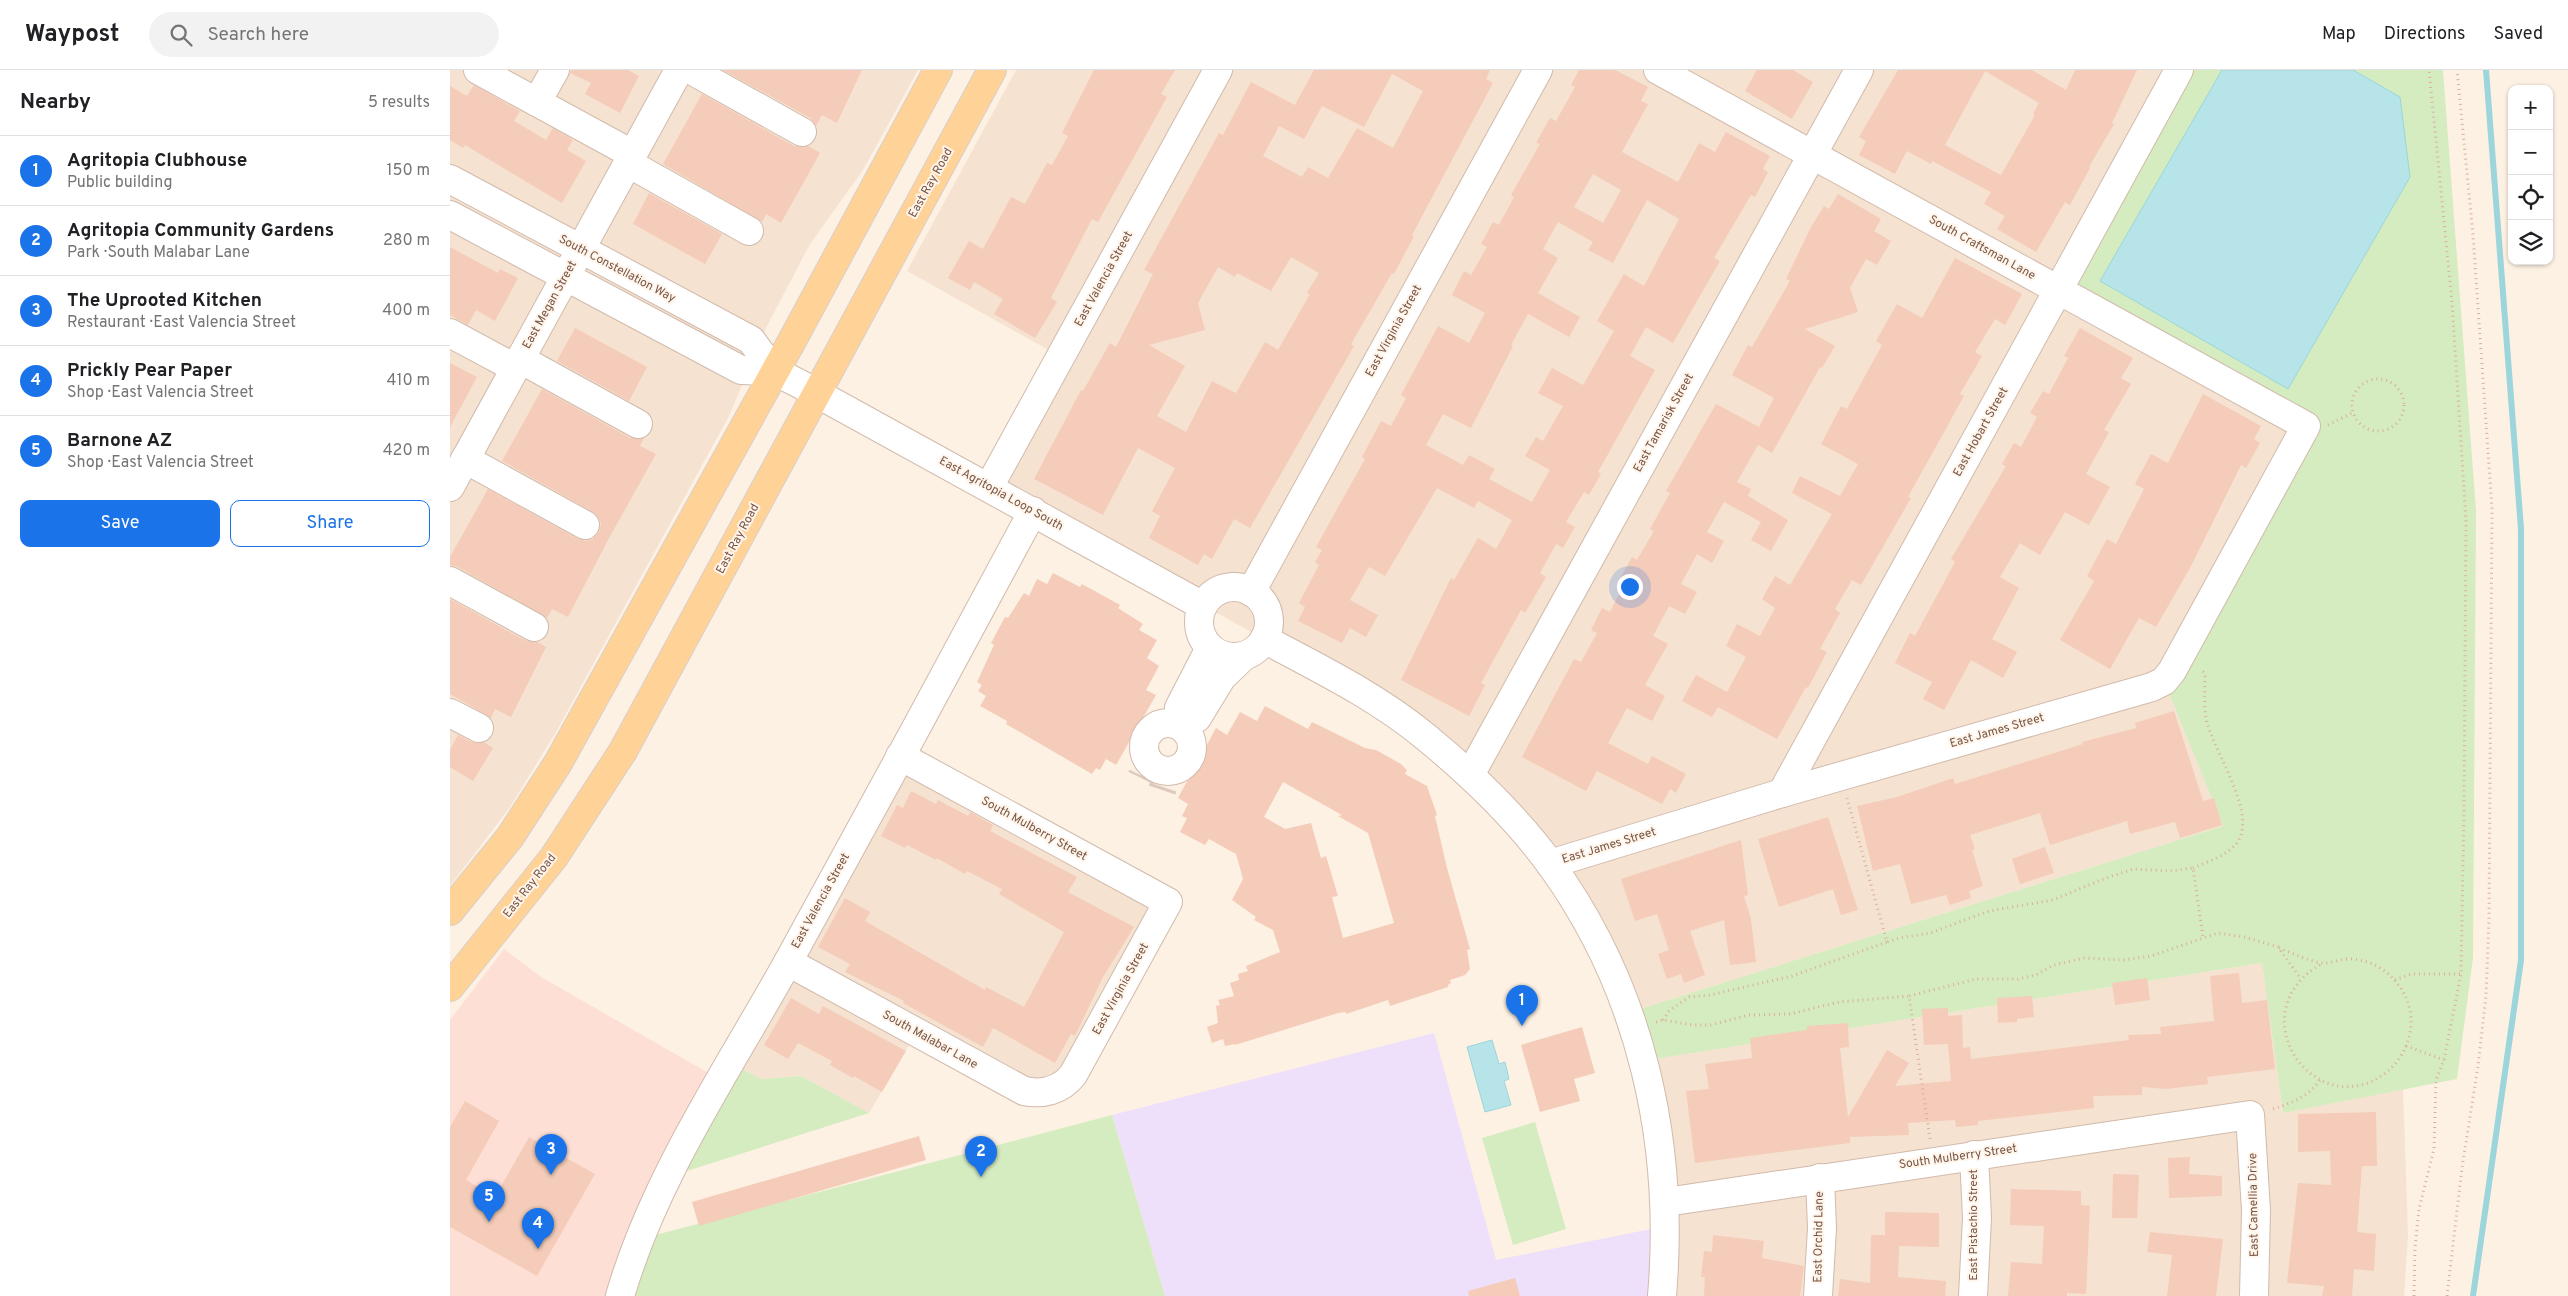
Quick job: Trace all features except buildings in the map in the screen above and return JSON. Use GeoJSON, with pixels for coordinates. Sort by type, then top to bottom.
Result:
{"type":"FeatureCollection","features":[{"type":"Feature","properties":{"kind":"main road","name":"East Ray Road"},"geometry":{"type":"LineString","coordinates":[[450,987],[554,856],[623,751],[797,382],[938,70]]}},
{"type":"Feature","properties":{"kind":"main road","name":"East Ray Road"},"geometry":{"type":"LineString","coordinates":[[450,911],[510,836],[558,763],[992,70]]}},
{"type":"Feature","properties":{"kind":"street"},"geometry":{"type":"LineString","coordinates":[[478,70],[538,102],[749,231]]}},
{"type":"Feature","properties":{"kind":"street"},"geometry":{"type":"LineString","coordinates":[[538,102],[555,70]]}},
{"type":"Feature","properties":{"kind":"street","name":"East Megan Street"},"geometry":{"type":"LineString","coordinates":[[450,487],[678,70]]}},
{"type":"Feature","properties":{"kind":"street"},"geometry":{"type":"LineString","coordinates":[[691,70],[802,132]]}},
{"type":"Feature","properties":{"kind":"street","name":"East Valencia Street"},"geometry":{"type":"LineString","coordinates":[[989,487],[1218,70]]}},
{"type":"Feature","properties":{"kind":"street","name":"East Virginia Street"},"geometry":{"type":"LineString","coordinates":[[1251,592],[1538,70]]}},
{"type":"Feature","properties":{"kind":"street","name":"South Craftsman Lane"},"geometry":{"type":"LineString","coordinates":[[1658,70],[2306,426]]}},
{"type":"Feature","properties":{"kind":"street","name":"East Tamarisk Street"},"geometry":{"type":"LineString","coordinates":[[1470,775],[1859,70]]}},
{"type":"Feature","properties":{"kind":"street","name":"East Hobart Street"},"geometry":{"type":"LineString","coordinates":[[1782,793],[2179,70]]}},
{"type":"Feature","properties":{"kind":"street","name":"South Constellation Way"},"geometry":{"type":"LineString","coordinates":[[450,179],[751,340],[797,382]]}},
{"type":"Feature","properties":{"kind":"street"},"geometry":{"type":"LineString","coordinates":[[450,215],[741,370],[797,382]]}},
{"type":"Feature","properties":{"kind":"street"},"geometry":{"type":"LineString","coordinates":[[450,333],[518,364],[638,424]]}},
{"type":"Feature","properties":{"kind":"street","name":"East Agritopia Loop South"},"geometry":{"type":"LineString","coordinates":[[797,382],[1034,511],[1203,606]]}},
{"type":"Feature","properties":{"kind":"street","name":"East James Street"},"geometry":{"type":"LineString","coordinates":[[1550,864],[1782,793],[2152,687],[2164,681],[2172,671],[2306,426]]}},
{"type":"Feature","properties":{"kind":"street"},"geometry":{"type":"LineString","coordinates":[[465,459],[585,525]]}},
{"type":"Feature","properties":{"kind":"street","name":"East Valencia Street"},"geometry":{"type":"LineString","coordinates":[[620,1296],[630,1264],[679,1154],[788,962],[1034,511]]}},
{"type":"Feature","properties":{"kind":"street"},"geometry":{"type":"LineString","coordinates":[[450,581],[534,627]]}},
{"type":"Feature","properties":{"kind":"street"},"geometry":{"type":"LineString","coordinates":[[1210,648],[1187,714],[1192,742],[1190,758],[1185,764],[1156,774],[1144,749],[1148,733],[1161,724],[1187,714],[1244,656],[1259,646],[1268,629],[1267,613],[1259,598],[1251,592],[1235,588],[1219,591],[1203,606],[1199,628],[1210,648],[1225,656],[1244,656]]}},
{"type":"Feature","properties":{"kind":"street"},"geometry":{"type":"LineString","coordinates":[[1264,639],[1356,689],[1425,736],[1470,775],[1498,804],[1550,864],[1574,901],[1608,965],[1653,1096],[1666,1202],[1662,1296]]}},
{"type":"Feature","properties":{"kind":"street"},"geometry":{"type":"LineString","coordinates":[[450,713],[479,728]]}},
{"type":"Feature","properties":{"kind":"street","name":"South Mulberry Street"},"geometry":{"type":"LineString","coordinates":[[900,756],[1168,902]]}},
{"type":"Feature","properties":{"kind":"street","name":"East Virginia Street"},"geometry":{"type":"LineString","coordinates":[[1074,1075],[1168,902]]}},
{"type":"Feature","properties":{"kind":"street","name":"South Malabar Lane"},"geometry":{"type":"LineString","coordinates":[[788,962],[1024,1091],[1037,1094],[1064,1086],[1074,1075]]}},
{"type":"Feature","properties":{"kind":"street","name":"South Mulberry Street"},"geometry":{"type":"LineString","coordinates":[[1666,1202],[1974,1154],[2250,1116]]}},
{"type":"Feature","properties":{"kind":"street","name":"East Camellia Drive"},"geometry":{"type":"LineString","coordinates":[[2250,1116],[2256,1210],[2254,1296]]}},
{"type":"Feature","properties":{"kind":"street","name":"East Pistachio Street"},"geometry":{"type":"LineString","coordinates":[[1973,1296],[1977,1218],[1974,1154]]}},
{"type":"Feature","properties":{"kind":"street","name":"East Orchid Lane"},"geometry":{"type":"LineString","coordinates":[[1818,1296],[1822,1228],[1820,1178]]}},
{"type":"Feature","properties":{"kind":"path"},"geometry":{"type":"LineString","coordinates":[[2414,1296],[2414,1248],[2418,1219],[2434,1149],[2436,1080],[2444,1060],[2461,974],[2466,520],[2452,302],[2430,70]]}},
{"type":"Feature","properties":{"kind":"path"},"geometry":{"type":"LineString","coordinates":[[2447,1296],[2486,996],[2489,898],[2492,509],[2473,235],[2457,70]]}},
{"type":"Feature","properties":{"kind":"path"},"geometry":{"type":"LineString","coordinates":[[2380,378],[2390,381],[2398,388],[2403,397],[2404,408],[2401,418],[2395,426],[2386,431],[2375,432],[2365,429],[2357,422],[2352,413],[2351,403],[2354,393],[2360,385],[2370,380],[2380,378]]}},
{"type":"Feature","properties":{"kind":"path"},"geometry":{"type":"LineString","coordinates":[[1663,1020],[1669,1011],[1690,997],[1710,995],[1792,976],[1899,938],[1930,934],[1989,911],[2054,900],[2134,869],[2170,871],[2193,868],[2226,852],[2236,844],[2243,832],[2243,820],[2227,768],[2208,728],[2204,714],[2205,677],[2199,669],[2195,676]]}},
{"type":"Feature","properties":{"kind":"path"},"geometry":{"type":"LineString","coordinates":[[1841,776],[1888,942]]}},
{"type":"Feature","properties":{"kind":"path"},"geometry":{"type":"LineString","coordinates":[[2193,868],[2203,936]]}},
{"type":"Feature","properties":{"kind":"path"},"geometry":{"type":"LineString","coordinates":[[1632,1031],[1663,1020],[1693,1025],[1710,1025],[1749,1015],[1790,1014],[1839,1002],[1909,996],[1976,979],[2018,979],[2036,974],[2054,965],[2084,958],[2123,960],[2151,956],[2203,936],[2218,933],[2234,935],[2323,964]]}},
{"type":"Feature","properties":{"kind":"path"},"geometry":{"type":"LineString","coordinates":[[2278,948],[2301,979]]}},
{"type":"Feature","properties":{"kind":"path"},"geometry":{"type":"LineString","coordinates":[[2337,959],[2367,962],[2380,968],[2395,980],[2408,1002],[2411,1017],[2406,1046],[2392,1068],[2370,1082],[2345,1086],[2320,1080],[2297,1062],[2285,1036],[2285,1006],[2291,992],[2301,979],[2323,964],[2337,959]]}},
{"type":"Feature","properties":{"kind":"path"},"geometry":{"type":"LineString","coordinates":[[2395,980],[2412,974],[2461,974]]}},
{"type":"Feature","properties":{"kind":"path"},"geometry":{"type":"LineString","coordinates":[[1909,996],[1933,1161]]}},
{"type":"Feature","properties":{"kind":"path"},"geometry":{"type":"LineString","coordinates":[[2406,1046],[2444,1060]]}},
{"type":"Feature","properties":{"kind":"path"},"geometry":{"type":"LineString","coordinates":[[2250,1116],[2299,1100],[2312,1091],[2320,1080]]}},
{"type":"Feature","properties":{"kind":"shaded area"},"geometry":{"type":"Polygon","coordinates":[[[450,70],[918,70],[863,170],[810,244],[766,328],[729,416],[556,732],[510,807],[450,886],[450,70]]]}},
{"type":"Feature","properties":{"kind":"shaded area"},"geometry":{"type":"Polygon","coordinates":[[[1016,70],[2179,70],[2306,426],[2164,681],[2223,826],[1627,1013],[1608,965],[1470,775],[1264,639],[989,487],[1061,357],[907,271],[1016,70]]]}},
{"type":"Feature","properties":{"kind":"shaded area"},"geometry":{"type":"Polygon","coordinates":[[[900,756],[1168,902],[1073,1075],[1037,1094],[916,1033],[869,1113],[801,1076],[761,1079],[731,1063],[900,756]]]}},
{"type":"Feature","properties":{"kind":"shaded area"},"geometry":{"type":"Polygon","coordinates":[[[504,949],[541,977],[712,1075],[612,1296],[450,1296],[450,1020],[504,949]]]}},
{"type":"Feature","properties":{"kind":"shaded area"},"geometry":{"type":"Polygon","coordinates":[[[2262,963],[2283,1113],[2403,1089],[2408,1236],[2404,1296],[1662,1296],[1642,1061],[2262,963]]]}},
{"type":"Feature","properties":{"kind":"shaded area"},"geometry":{"type":"Polygon","coordinates":[[[1434,1033],[1496,1260],[1666,1226],[1662,1296],[1165,1296],[1112,1115],[1434,1033]]]}},
{"type":"Feature","properties":{"kind":"green space"},"geometry":{"type":"Polygon","coordinates":[[[2179,70],[2443,70],[2476,511],[2473,958],[2457,1079],[2283,1113],[2262,963],[1642,1061],[1627,1013],[2223,826],[2164,681],[2306,426],[2058,291],[2179,70]]]}},
{"type":"Feature","properties":{"kind":"green space"},"geometry":{"type":"Polygon","coordinates":[[[731,1063],[761,1079],[801,1076],[869,1113],[668,1177],[731,1063]]]}},
{"type":"Feature","properties":{"kind":"green space"},"geometry":{"type":"Polygon","coordinates":[[[1112,1115],[1165,1296],[620,1296],[640,1239],[1112,1115]]]}},
{"type":"Feature","properties":{"kind":"green space"},"geometry":{"type":"Polygon","coordinates":[[[1535,1122],[1566,1229],[1513,1245],[1482,1138],[1535,1122]]]}},
{"type":"Feature","properties":{"kind":"water"},"geometry":{"type":"Polygon","coordinates":[[[2222,70],[2353,70],[2400,97],[2410,177],[2288,389],[2100,281],[2222,70]]]}},
{"type":"Feature","properties":{"kind":"water"},"geometry":{"type":"Polygon","coordinates":[[[1492,1040],[1499,1064],[1505,1062],[1509,1079],[1504,1081],[1511,1105],[1485,1112],[1467,1047],[1492,1040]]]}},
{"type":"Feature","properties":{"kind":"waterway"},"geometry":{"type":"LineString","coordinates":[[2473,1296],[2521,960],[2521,529],[2486,70]]}},
{"type":"Feature","properties":{"kind":"place","name":"Agritopia Clubhouse"},"geometry":{"type":"Point","coordinates":[1522,1026]}},
{"type":"Feature","properties":{"kind":"place","name":"The Uprooted Kitchen"},"geometry":{"type":"Point","coordinates":[551,1175]}},
{"type":"Feature","properties":{"kind":"place","name":"Agritopia Community Gardens"},"geometry":{"type":"Point","coordinates":[981,1177]}},
{"type":"Feature","properties":{"kind":"place","name":"Barnone AZ"},"geometry":{"type":"Point","coordinates":[489,1222]}},
{"type":"Feature","properties":{"kind":"place","name":"Prickly Pear Paper"},"geometry":{"type":"Point","coordinates":[538,1249]}}]}
